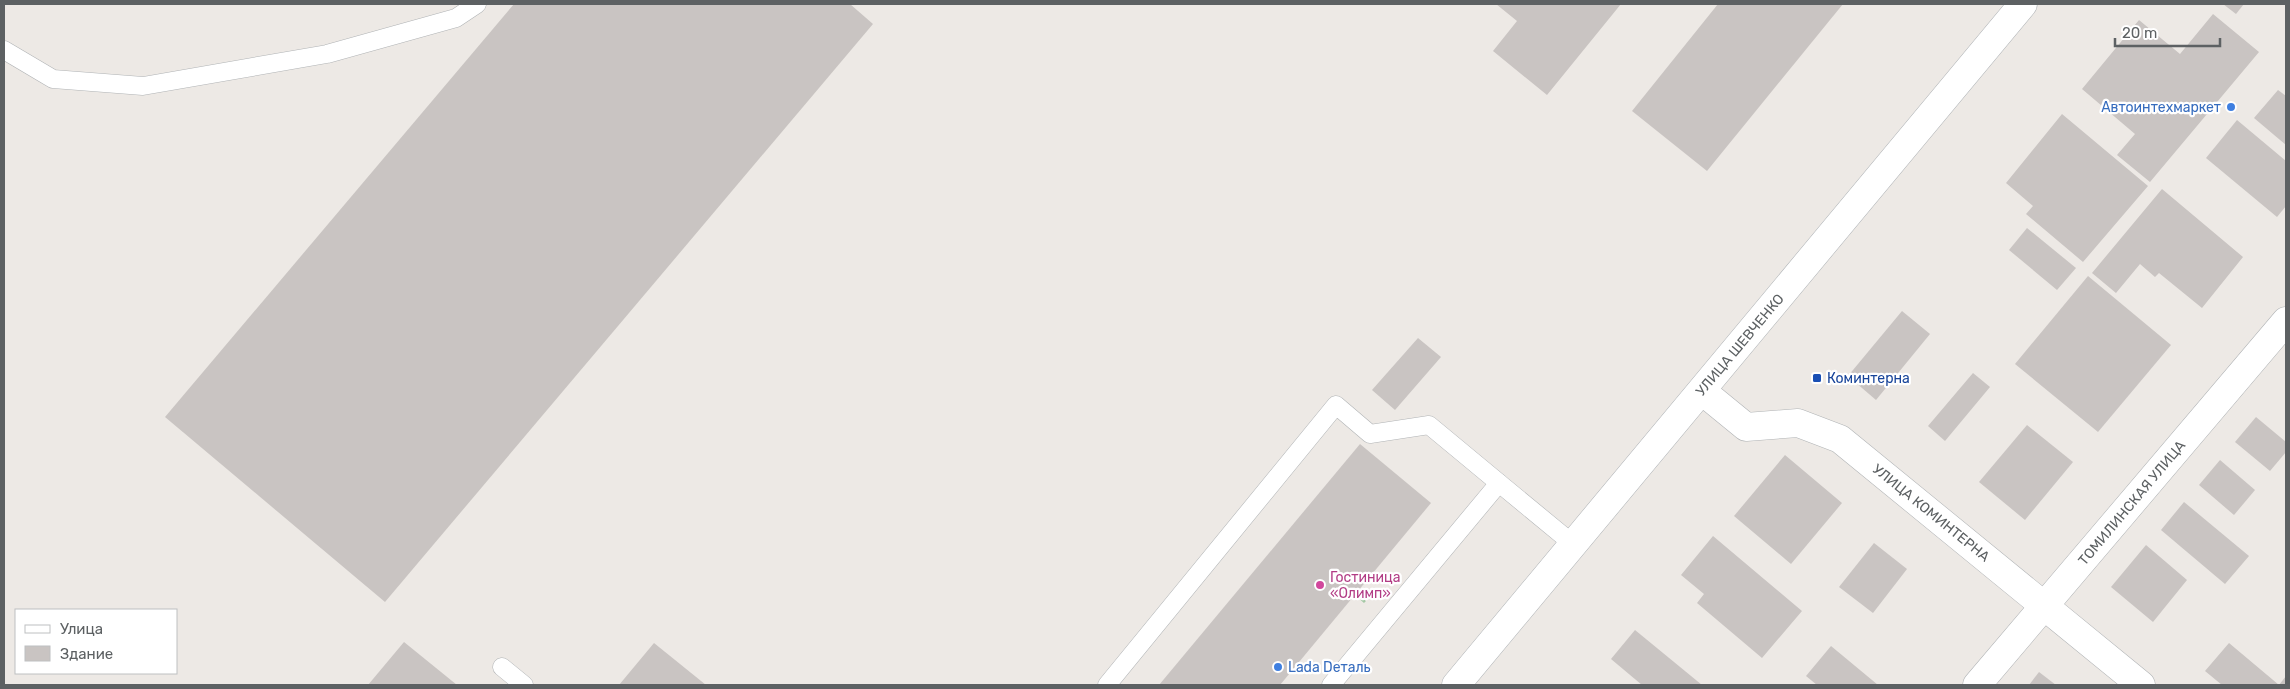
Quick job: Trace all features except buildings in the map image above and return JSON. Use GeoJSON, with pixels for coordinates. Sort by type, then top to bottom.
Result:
{"type":"FeatureCollection","features":[{"type":"Feature","properties":{"kind":"street","name":"УЛИЦА ШЕВЧЕНКО"},"geometry":{"type":"LineString","coordinates":[[1456,685],[2023,4]]}},
{"type":"Feature","properties":{"kind":"street","name":"ТОМИЛИНСКАЯ УЛИЦА"},"geometry":{"type":"LineString","coordinates":[[1977,685],[2286,321]]}},
{"type":"Feature","properties":{"kind":"street","name":"УЛИЦА КОМИНТЕРНА"},"geometry":{"type":"LineString","coordinates":[[1702,391],[1746,427],[1798,423],[1840,439],[2141,685]]}},
{"type":"Feature","properties":{"kind":"lane"},"geometry":{"type":"LineString","coordinates":[[4,50],[53,79],[143,86],[327,54],[456,18],[477,4]]}},
{"type":"Feature","properties":{"kind":"lane"},"geometry":{"type":"LineString","coordinates":[[1107,685],[1336,405],[1370,434],[1429,425],[1573,544]]}},
{"type":"Feature","properties":{"kind":"lane"},"geometry":{"type":"LineString","coordinates":[[1331,685],[1499,483]]}},
{"type":"Feature","properties":{"kind":"lane"},"geometry":{"type":"LineString","coordinates":[[502,667],[524,685]]}},
{"type":"Feature","properties":{"kind":"place","name":"Автоинтехмаркет"},"geometry":{"type":"Point","coordinates":[2231,107]}},
{"type":"Feature","properties":{"kind":"place","name":"Коминтерна"},"geometry":{"type":"Point","coordinates":[1817,378]}},
{"type":"Feature","properties":{"kind":"place","name":"Гостиница «Олимп»"},"geometry":{"type":"Point","coordinates":[1320,585]}},
{"type":"Feature","properties":{"kind":"place","name":"Lada Dеталь"},"geometry":{"type":"Point","coordinates":[1278,667]}}]}
